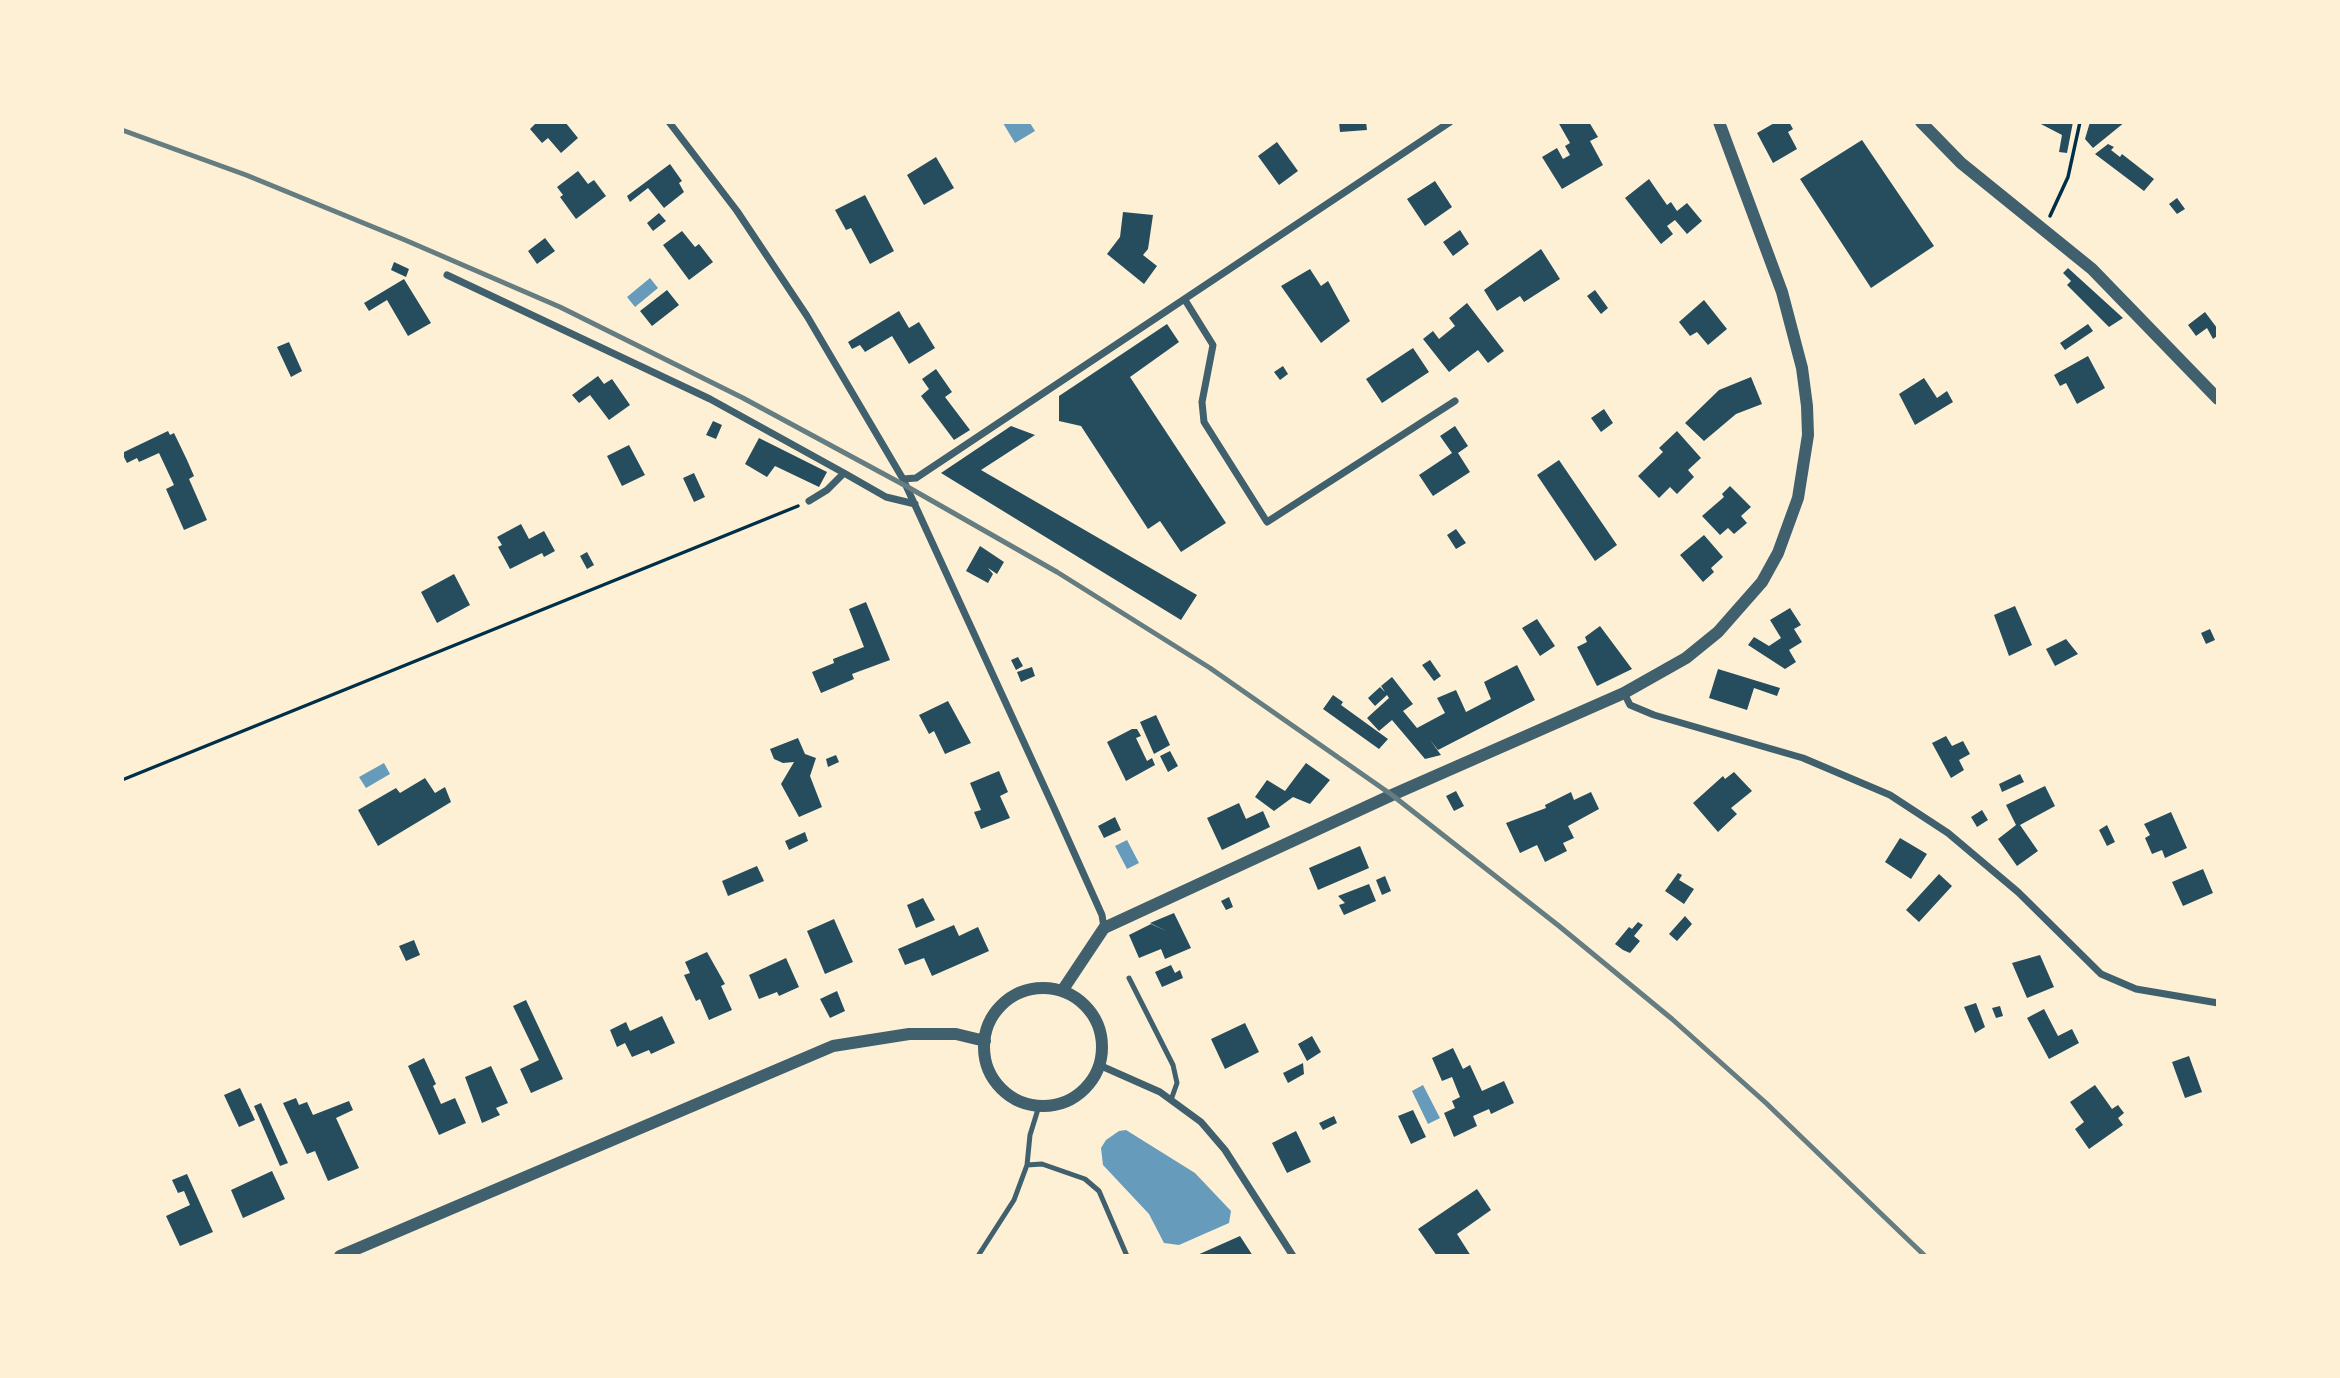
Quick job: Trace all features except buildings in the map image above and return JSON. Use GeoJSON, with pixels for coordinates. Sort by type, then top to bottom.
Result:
{"type":"FeatureCollection","features":[{"type":"Feature","properties":{"kind":"street"},"geometry":{"type":"LineString","coordinates":[[669,122],[737,211],[793,295],[903,479],[1102,915],[1104,928]]}},
{"type":"Feature","properties":{"kind":"street"},"geometry":{"type":"LineString","coordinates":[[1062,991],[1104,928],[1624,693],[1686,658],[1718,632],[1743,606],[1778,554],[1798,498],[1808,426],[1802,368],[1782,292],[1718,122]]}},
{"type":"Feature","properties":{"kind":"street"},"geometry":{"type":"LineString","coordinates":[[1921,122],[1961,163],[2092,269],[2217,399]]}},
{"type":"Feature","properties":{"kind":"street"},"geometry":{"type":"LineString","coordinates":[[903,479],[916,478],[1446,124]]}},
{"type":"Feature","properties":{"kind":"street"},"geometry":{"type":"LineString","coordinates":[[447,275],[710,399],[886,497],[915,504]]}},
{"type":"Feature","properties":{"kind":"street"},"geometry":{"type":"LineString","coordinates":[[1185,300],[1213,345],[1202,402],[1204,422],[1267,522],[1455,401]]}},
{"type":"Feature","properties":{"kind":"street"},"geometry":{"type":"LineString","coordinates":[[809,501],[827,491],[844,473]]}},
{"type":"Feature","properties":{"kind":"street"},"geometry":{"type":"LineString","coordinates":[[1624,693],[1630,705],[1654,715],[1803,758],[1890,795],[1958,842],[2018,892],[2101,974],[2136,989],[2217,1003]]}},
{"type":"Feature","properties":{"kind":"street"},"geometry":{"type":"LineString","coordinates":[[1027,990],[1062,991],[1082,1002],[1096,1020],[1102,1042],[1099,1065],[1089,1085],[1072,1099],[1040,1106],[1017,1100],[998,1085],[987,1064],[985,1041],[992,1018],[1007,1001],[1027,990]]}},
{"type":"Feature","properties":{"kind":"street"},"geometry":{"type":"LineString","coordinates":[[340,1255],[834,1046],[909,1034],[956,1034],[985,1041]]}},
{"type":"Feature","properties":{"kind":"street"},"geometry":{"type":"LineString","coordinates":[[1099,1065],[1130,1077],[1171,1100],[1201,1122],[1225,1150],[1293,1255]]}},
{"type":"Feature","properties":{"kind":"lane"},"geometry":{"type":"LineString","coordinates":[[1129,978],[1172,1065],[1177,1083],[1171,1100]]}},
{"type":"Feature","properties":{"kind":"lane"},"geometry":{"type":"LineString","coordinates":[[978,1255],[1014,1200],[1027,1164],[1030,1135],[1040,1106]]}},
{"type":"Feature","properties":{"kind":"lane"},"geometry":{"type":"LineString","coordinates":[[1027,1164],[1041,1164],[1064,1171],[1099,1191],[1127,1255]]}},
{"type":"Feature","properties":{"kind":"path"},"geometry":{"type":"LineString","coordinates":[[2042,229],[2068,177],[2080,122]]}},
{"type":"Feature","properties":{"kind":"path"},"geometry":{"type":"LineString","coordinates":[[122,780],[809,501]]}},
{"type":"Feature","properties":{"kind":"water"},"geometry":{"type":"Polygon","coordinates":[[[1003,123],[1030,123],[1035,131],[1015,143],[1003,123]]]}},
{"type":"Feature","properties":{"kind":"water"},"geometry":{"type":"Polygon","coordinates":[[[650,278],[658,288],[635,307],[627,297],[650,278]]]}},
{"type":"Feature","properties":{"kind":"water"},"geometry":{"type":"Polygon","coordinates":[[[384,763],[390,774],[366,788],[359,777],[384,763]]]}},
{"type":"Feature","properties":{"kind":"water"},"geometry":{"type":"Polygon","coordinates":[[[1127,840],[1139,863],[1127,869],[1115,846],[1127,840]]]}},
{"type":"Feature","properties":{"kind":"water"},"geometry":{"type":"Polygon","coordinates":[[[1423,1085],[1440,1118],[1428,1124],[1412,1091],[1423,1085]]]}},
{"type":"Feature","properties":{"kind":"water"},"geometry":{"type":"Polygon","coordinates":[[[1126,1130],[1195,1173],[1231,1211],[1229,1223],[1179,1245],[1164,1243],[1149,1214],[1103,1165],[1101,1148],[1106,1140],[1119,1131],[1126,1130]]]}},
{"type":"Feature","properties":{"kind":"railway"},"geometry":{"type":"LineString","coordinates":[[122,130],[246,175],[560,307],[743,398],[1057,572],[1210,668],[1392,795],[1559,926],[1672,1019],[1766,1103],[1925,1256]]}}]}
